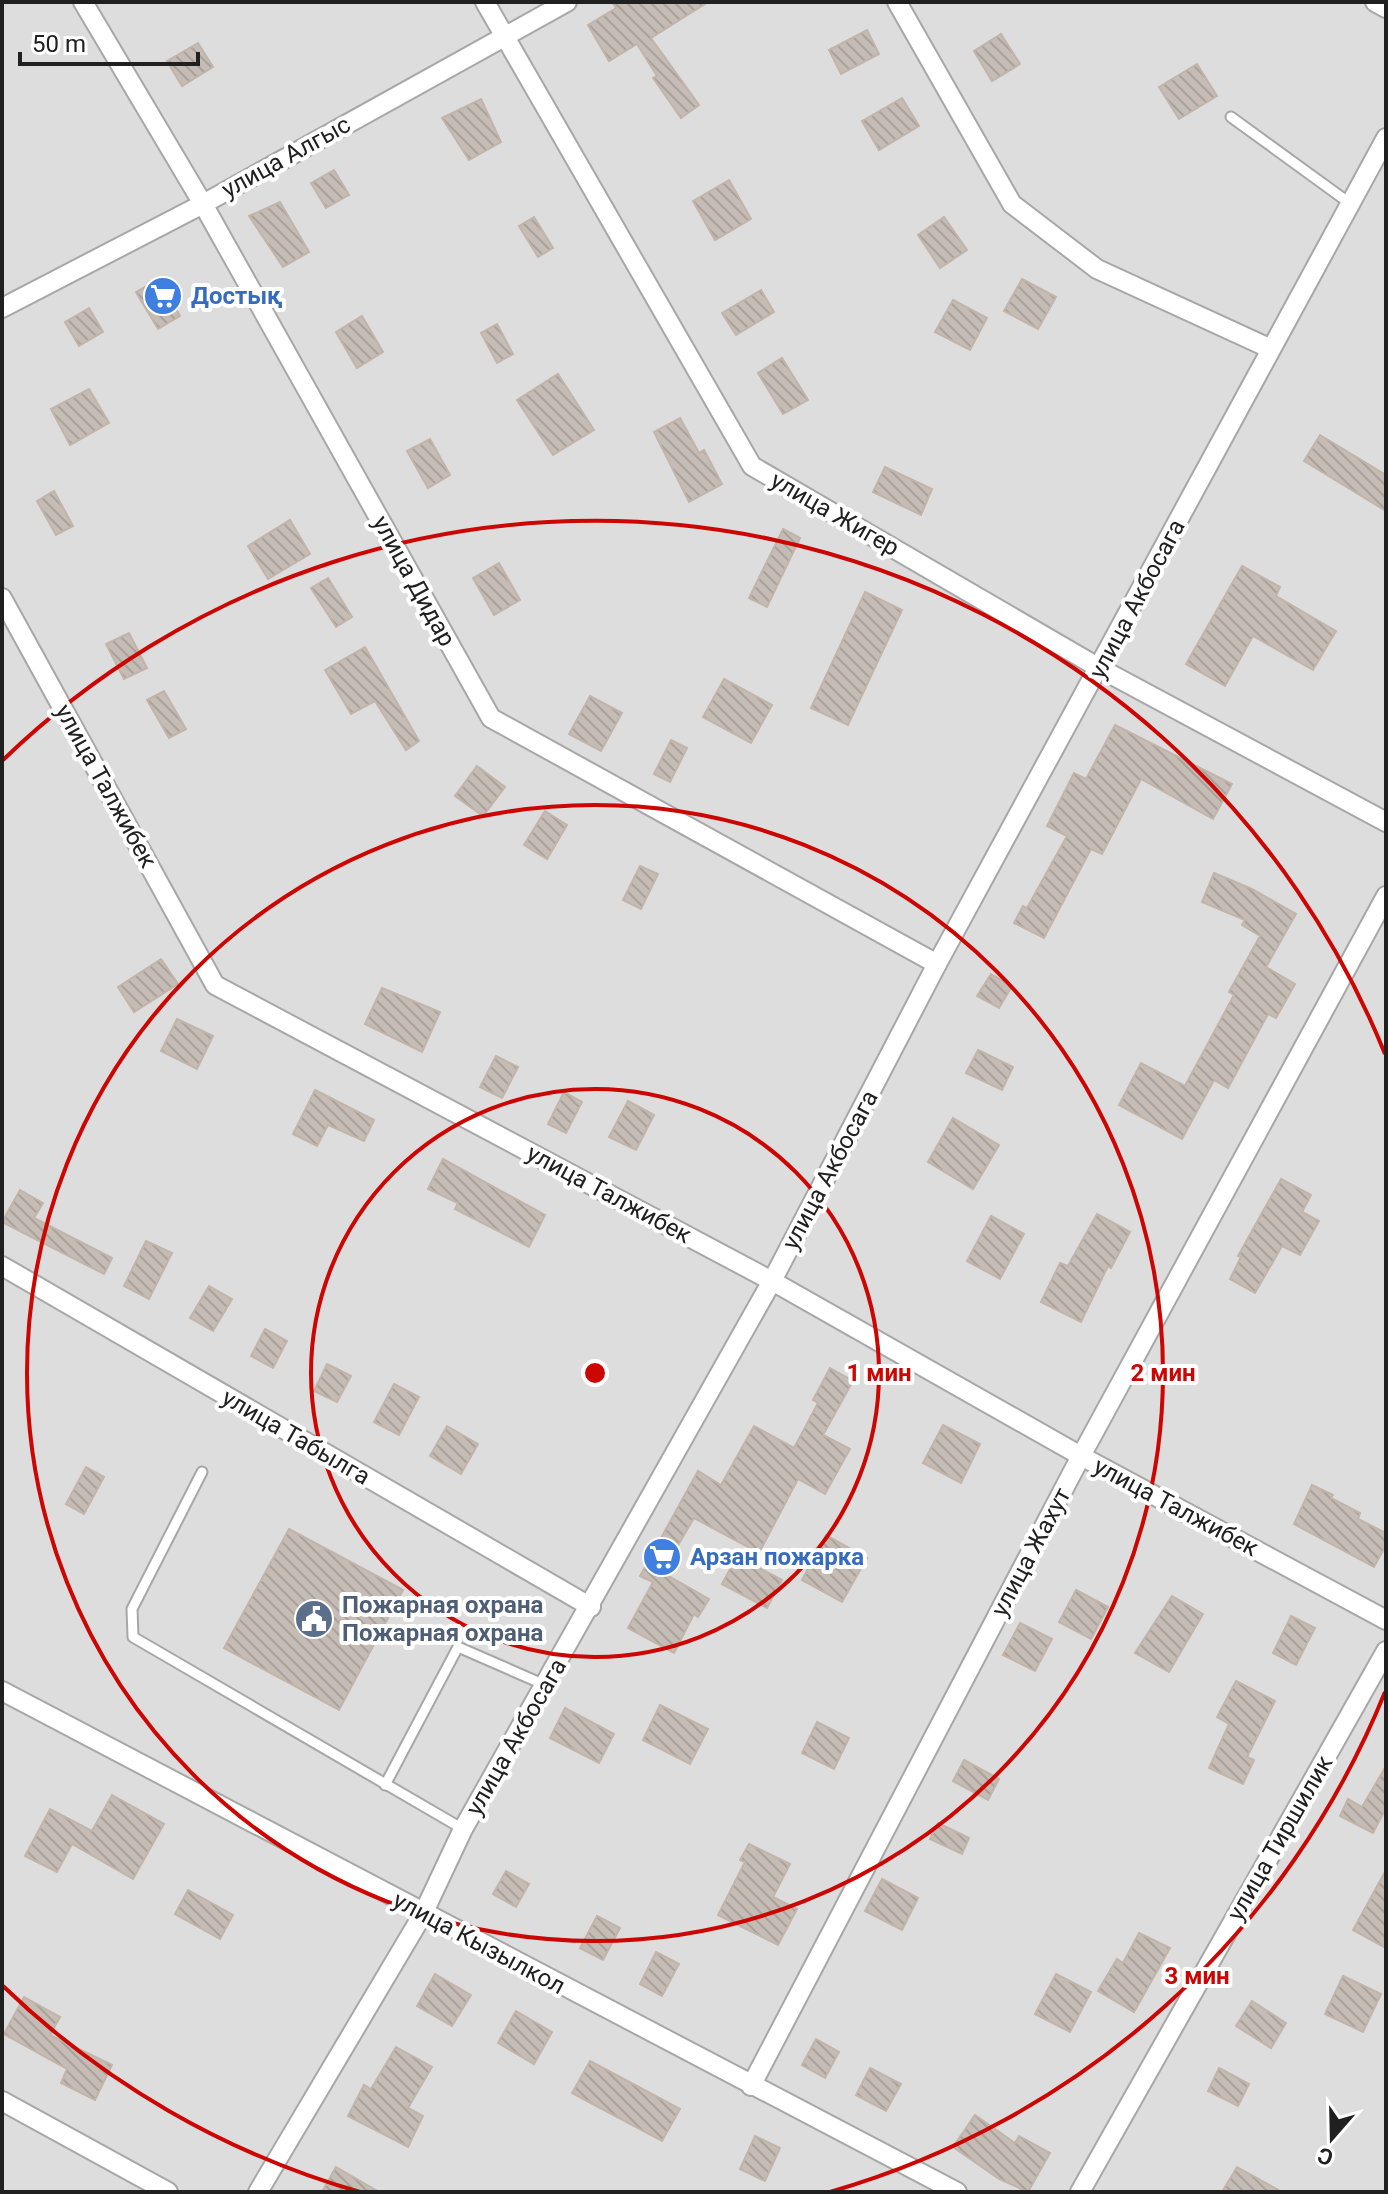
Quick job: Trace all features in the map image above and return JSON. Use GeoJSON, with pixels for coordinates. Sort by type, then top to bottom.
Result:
{"type":"FeatureCollection","features":[{"type":"Feature","properties":{"kind":"street","name":"улица Дидар"},"geometry":{"type":"LineString","coordinates":[[83,2],[203,204],[491,718],[937,964]]}},
{"type":"Feature","properties":{"kind":"street","name":"улица Жигер"},"geometry":{"type":"LineString","coordinates":[[485,2],[752,466],[1101,669],[1386,822]]}},
{"type":"Feature","properties":{"kind":"street","name":"улица Алгыс"},"geometry":{"type":"LineString","coordinates":[[2,308],[203,204],[567,2]]}},
{"type":"Feature","properties":{"kind":"street"},"geometry":{"type":"LineString","coordinates":[[897,2],[1012,204],[1097,269],[1269,348]]}},
{"type":"Feature","properties":{"kind":"street"},"geometry":{"type":"LineString","coordinates":[[1375,2],[1386,8]]}},
{"type":"Feature","properties":{"kind":"street","name":"улица Акбосага"},"geometry":{"type":"LineString","coordinates":[[258,2192],[423,1914],[463,1829],[591,1607],[772,1281],[937,964],[1101,669],[1269,348],[1386,138]]}},
{"type":"Feature","properties":{"kind":"street","name":"улица Талжибек"},"geometry":{"type":"LineString","coordinates":[[2,598],[215,985],[772,1281],[1081,1456],[1386,1620]]}},
{"type":"Feature","properties":{"kind":"street","name":"улица Жахут"},"geometry":{"type":"LineString","coordinates":[[751,2086],[1081,1456],[1386,896]]}},
{"type":"Feature","properties":{"kind":"street","name":"улица Табылга"},"geometry":{"type":"LineString","coordinates":[[2,1266],[591,1607]]}},
{"type":"Feature","properties":{"kind":"street","name":"улица Тиршилик"},"geometry":{"type":"LineString","coordinates":[[1080,2192],[1386,1651]]}},
{"type":"Feature","properties":{"kind":"street","name":"улица Кызылкол"},"geometry":{"type":"LineString","coordinates":[[2,1691],[957,2192]]}},
{"type":"Feature","properties":{"kind":"street"},"geometry":{"type":"LineString","coordinates":[[2,2101],[168,2192]]}},
{"type":"Feature","properties":{"kind":"lane"},"geometry":{"type":"LineString","coordinates":[[1231,117],[1348,202]]}},
{"type":"Feature","properties":{"kind":"lane"},"geometry":{"type":"LineString","coordinates":[[202,1472],[132,1609],[133,1637],[463,1829]]}},
{"type":"Feature","properties":{"kind":"lane"},"geometry":{"type":"LineString","coordinates":[[385,1785],[458,1647],[545,1685]]}},
{"type":"Feature","properties":{"kind":"shaded area","name":"Достық"},"geometry":{"type":"Polygon","coordinates":[[[2,2],[1386,2],[1386,2192],[2,2192],[2,2]]]}},
{"type":"Feature","properties":{"kind":"building"},"geometry":{"type":"Polygon","coordinates":[[[612,2],[708,2],[651,38],[699,105],[681,118],[653,78],[657,76],[637,44],[609,61],[588,25],[616,8],[612,2]]]}},
{"type":"Feature","properties":{"kind":"building"},"geometry":{"type":"Polygon","coordinates":[[[867,30],[879,54],[841,74],[829,50],[867,30]]]}},
{"type":"Feature","properties":{"kind":"building"},"geometry":{"type":"Polygon","coordinates":[[[1001,34],[1020,64],[992,81],[974,51],[1001,34]]]}},
{"type":"Feature","properties":{"kind":"building"},"geometry":{"type":"Polygon","coordinates":[[[198,43],[213,67],[182,86],[167,61],[198,43]]]}},
{"type":"Feature","properties":{"kind":"building"},"geometry":{"type":"Polygon","coordinates":[[[1197,64],[1217,96],[1179,119],[1159,87],[1197,64]]]}},
{"type":"Feature","properties":{"kind":"building"},"geometry":{"type":"Polygon","coordinates":[[[902,98],[919,126],[879,150],[862,121],[902,98]]]}},
{"type":"Feature","properties":{"kind":"building"},"geometry":{"type":"Polygon","coordinates":[[[481,99],[501,142],[469,160],[442,118],[481,99]]]}},
{"type":"Feature","properties":{"kind":"building"},"geometry":{"type":"Polygon","coordinates":[[[334,170],[349,195],[326,208],[311,183],[334,170]]]}},
{"type":"Feature","properties":{"kind":"building"},"geometry":{"type":"Polygon","coordinates":[[[729,180],[751,219],[715,240],[693,201],[729,180]]]}},
{"type":"Feature","properties":{"kind":"building"},"geometry":{"type":"Polygon","coordinates":[[[280,202],[309,252],[283,267],[249,216],[280,202]]]}},
{"type":"Feature","properties":{"kind":"building"},"geometry":{"type":"Polygon","coordinates":[[[534,217],[553,248],[538,257],[519,226],[534,217]]]}},
{"type":"Feature","properties":{"kind":"building"},"geometry":{"type":"Polygon","coordinates":[[[944,217],[967,250],[940,268],[918,235],[944,217]]]}},
{"type":"Feature","properties":{"kind":"building"},"geometry":{"type":"Polygon","coordinates":[[[159,279],[180,316],[158,329],[136,292],[159,279]]]}},
{"type":"Feature","properties":{"kind":"building"},"geometry":{"type":"Polygon","coordinates":[[[1022,279],[1056,297],[1038,329],[1004,311],[1022,279]]]}},
{"type":"Feature","properties":{"kind":"building"},"geometry":{"type":"Polygon","coordinates":[[[761,290],[774,312],[736,335],[722,313],[761,290]]]}},
{"type":"Feature","properties":{"kind":"building"},"geometry":{"type":"Polygon","coordinates":[[[953,300],[987,318],[970,350],[935,332],[953,300]]]}},
{"type":"Feature","properties":{"kind":"building"},"geometry":{"type":"Polygon","coordinates":[[[89,308],[103,332],[79,346],[65,322],[89,308]]]}},
{"type":"Feature","properties":{"kind":"building"},"geometry":{"type":"Polygon","coordinates":[[[362,316],[383,352],[357,368],[336,332],[362,316]]]}},
{"type":"Feature","properties":{"kind":"building"},"geometry":{"type":"Polygon","coordinates":[[[497,324],[513,354],[497,363],[481,333],[497,324]]]}},
{"type":"Feature","properties":{"kind":"building"},"geometry":{"type":"Polygon","coordinates":[[[782,358],[808,400],[783,414],[758,373],[782,358]]]}},
{"type":"Feature","properties":{"kind":"building"},"geometry":{"type":"Polygon","coordinates":[[[558,374],[594,430],[553,455],[517,400],[558,374]]]}},
{"type":"Feature","properties":{"kind":"building"},"geometry":{"type":"Polygon","coordinates":[[[89,389],[109,423],[70,445],[51,409],[89,389]]]}},
{"type":"Feature","properties":{"kind":"building"},"geometry":{"type":"Polygon","coordinates":[[[680,418],[699,453],[704,450],[722,484],[689,502],[654,432],[680,418]]]}},
{"type":"Feature","properties":{"kind":"building"},"geometry":{"type":"Polygon","coordinates":[[[1320,435],[1386,475],[1386,511],[1304,461],[1320,435]]]}},
{"type":"Feature","properties":{"kind":"building"},"geometry":{"type":"Polygon","coordinates":[[[430,439],[450,475],[428,488],[407,451],[430,439]]]}},
{"type":"Feature","properties":{"kind":"building"},"geometry":{"type":"Polygon","coordinates":[[[885,467],[932,489],[921,515],[873,492],[885,467]]]}},
{"type":"Feature","properties":{"kind":"building"},"geometry":{"type":"Polygon","coordinates":[[[54,491],[73,526],[56,535],[37,501],[54,491]]]}},
{"type":"Feature","properties":{"kind":"building"},"geometry":{"type":"Polygon","coordinates":[[[290,520],[310,554],[268,579],[248,546],[290,520]]]}},
{"type":"Feature","properties":{"kind":"building"},"geometry":{"type":"Polygon","coordinates":[[[783,529],[800,538],[767,607],[749,598],[783,529]]]}},
{"type":"Feature","properties":{"kind":"building"},"geometry":{"type":"Polygon","coordinates":[[[499,563],[520,600],[494,615],[473,578],[499,563]]]}},
{"type":"Feature","properties":{"kind":"building"},"geometry":{"type":"Polygon","coordinates":[[[1242,566],[1280,587],[1276,596],[1336,631],[1313,670],[1253,636],[1225,686],[1186,664],[1242,566]]]}},
{"type":"Feature","properties":{"kind":"building"},"geometry":{"type":"Polygon","coordinates":[[[328,578],[352,617],[336,627],[311,588],[328,578]]]}},
{"type":"Feature","properties":{"kind":"building"},"geometry":{"type":"Polygon","coordinates":[[[865,592],[902,610],[848,725],[811,708],[865,592]]]}},
{"type":"Feature","properties":{"kind":"building"},"geometry":{"type":"Polygon","coordinates":[[[129,633],[147,668],[124,679],[106,644],[129,633]]]}},
{"type":"Feature","properties":{"kind":"building"},"geometry":{"type":"Polygon","coordinates":[[[365,647],[419,741],[406,750],[375,701],[351,714],[325,670],[365,647]]]}},
{"type":"Feature","properties":{"kind":"building"},"geometry":{"type":"Polygon","coordinates":[[[724,679],[772,705],[751,743],[703,717],[724,679]]]}},
{"type":"Feature","properties":{"kind":"building"},"geometry":{"type":"Polygon","coordinates":[[[164,691],[186,729],[169,738],[147,700],[164,691]]]}},
{"type":"Feature","properties":{"kind":"building"},"geometry":{"type":"Polygon","coordinates":[[[590,696],[622,713],[601,751],[569,734],[590,696]]]}},
{"type":"Feature","properties":{"kind":"building"},"geometry":{"type":"Polygon","coordinates":[[[1115,725],[1232,784],[1213,819],[1141,779],[1102,854],[1091,849],[1044,938],[1014,923],[1023,906],[1027,908],[1067,836],[1047,826],[1074,773],[1086,779],[1115,725]]]}},
{"type":"Feature","properties":{"kind":"building"},"geometry":{"type":"Polygon","coordinates":[[[671,740],[687,748],[670,782],[654,774],[671,740]]]}},
{"type":"Feature","properties":{"kind":"building"},"geometry":{"type":"Polygon","coordinates":[[[477,766],[505,787],[483,816],[455,796],[477,766]]]}},
{"type":"Feature","properties":{"kind":"building"},"geometry":{"type":"Polygon","coordinates":[[[545,811],[567,825],[547,859],[524,845],[545,811]]]}},
{"type":"Feature","properties":{"kind":"building"},"geometry":{"type":"Polygon","coordinates":[[[640,866],[658,874],[641,909],[623,900],[640,866]]]}},
{"type":"Feature","properties":{"kind":"building"},"geometry":{"type":"Polygon","coordinates":[[[1214,873],[1252,889],[1296,914],[1266,967],[1295,984],[1276,1018],[1268,1014],[1228,1088],[1214,1080],[1182,1139],[1119,1105],[1141,1063],[1185,1086],[1234,995],[1229,992],[1260,936],[1242,925],[1245,920],[1202,902],[1214,873]]]}},
{"type":"Feature","properties":{"kind":"building"},"geometry":{"type":"Polygon","coordinates":[[[161,959],[178,984],[134,1012],[118,987],[161,959]]]}},
{"type":"Feature","properties":{"kind":"building"},"geometry":{"type":"Polygon","coordinates":[[[991,974],[1012,986],[999,1008],[977,996],[991,974]]]}},
{"type":"Feature","properties":{"kind":"building"},"geometry":{"type":"Polygon","coordinates":[[[382,988],[440,1012],[422,1052],[365,1024],[382,988]]]}},
{"type":"Feature","properties":{"kind":"building"},"geometry":{"type":"Polygon","coordinates":[[[177,1019],[213,1036],[197,1069],[161,1051],[177,1019]]]}},
{"type":"Feature","properties":{"kind":"building"},"geometry":{"type":"Polygon","coordinates":[[[978,1050],[1013,1067],[1002,1090],[966,1073],[978,1050]]]}},
{"type":"Feature","properties":{"kind":"building"},"geometry":{"type":"Polygon","coordinates":[[[496,1056],[518,1067],[502,1098],[480,1087],[496,1056]]]}},
{"type":"Feature","properties":{"kind":"building"},"geometry":{"type":"Polygon","coordinates":[[[315,1090],[374,1120],[364,1141],[328,1125],[317,1146],[293,1134],[315,1090]]]}},
{"type":"Feature","properties":{"kind":"building"},"geometry":{"type":"Polygon","coordinates":[[[564,1092],[582,1102],[566,1133],[548,1124],[564,1092]]]}},
{"type":"Feature","properties":{"kind":"building"},"geometry":{"type":"Polygon","coordinates":[[[628,1101],[654,1115],[636,1150],[609,1137],[628,1101]]]}},
{"type":"Feature","properties":{"kind":"building"},"geometry":{"type":"Polygon","coordinates":[[[953,1118],[999,1145],[973,1189],[928,1162],[953,1118]]]}},
{"type":"Feature","properties":{"kind":"building"},"geometry":{"type":"Polygon","coordinates":[[[443,1159],[545,1215],[529,1247],[455,1209],[458,1203],[428,1189],[443,1159]]]}},
{"type":"Feature","properties":{"kind":"building"},"geometry":{"type":"Polygon","coordinates":[[[1281,1179],[1311,1195],[1302,1212],[1319,1221],[1300,1255],[1282,1246],[1255,1293],[1230,1279],[1241,1257],[1238,1256],[1281,1179]]]}},
{"type":"Feature","properties":{"kind":"building"},"geometry":{"type":"Polygon","coordinates":[[[20,1190],[43,1203],[34,1218],[112,1258],[104,1274],[2,1222],[20,1190]]]}},
{"type":"Feature","properties":{"kind":"building"},"geometry":{"type":"Polygon","coordinates":[[[1097,1214],[1130,1232],[1111,1268],[1108,1266],[1081,1322],[1041,1302],[1060,1263],[1068,1266],[1097,1214]]]}},
{"type":"Feature","properties":{"kind":"building"},"geometry":{"type":"Polygon","coordinates":[[[991,1216],[1024,1234],[1000,1279],[967,1261],[991,1216]]]}},
{"type":"Feature","properties":{"kind":"building"},"geometry":{"type":"Polygon","coordinates":[[[146,1241],[172,1253],[149,1299],[124,1286],[146,1241]]]}},
{"type":"Feature","properties":{"kind":"building"},"geometry":{"type":"Polygon","coordinates":[[[209,1286],[232,1299],[213,1331],[190,1318],[209,1286]]]}},
{"type":"Feature","properties":{"kind":"building"},"geometry":{"type":"Polygon","coordinates":[[[265,1329],[287,1341],[273,1368],[251,1356],[265,1329]]]}},
{"type":"Feature","properties":{"kind":"building"},"geometry":{"type":"Polygon","coordinates":[[[327,1364],[351,1376],[337,1402],[314,1391],[327,1364]]]}},
{"type":"Feature","properties":{"kind":"building"},"geometry":{"type":"Polygon","coordinates":[[[830,1368],[853,1381],[823,1435],[850,1449],[825,1494],[798,1479],[759,1553],[694,1518],[674,1552],[678,1554],[667,1575],[709,1599],[698,1617],[694,1614],[674,1653],[628,1628],[653,1582],[640,1576],[698,1471],[721,1485],[754,1426],[794,1448],[818,1403],[813,1400],[830,1368]]]}},
{"type":"Feature","properties":{"kind":"building"},"geometry":{"type":"Polygon","coordinates":[[[394,1384],[419,1397],[399,1435],[374,1422],[394,1384]]]}},
{"type":"Feature","properties":{"kind":"building"},"geometry":{"type":"Polygon","coordinates":[[[943,1425],[980,1444],[961,1483],[923,1463],[943,1425]]]}},
{"type":"Feature","properties":{"kind":"building"},"geometry":{"type":"Polygon","coordinates":[[[447,1426],[478,1444],[461,1474],[430,1456],[447,1426]]]}},
{"type":"Feature","properties":{"kind":"building"},"geometry":{"type":"Polygon","coordinates":[[[86,1467],[104,1477],[84,1514],[66,1504],[86,1467]]]}},
{"type":"Feature","properties":{"kind":"building"},"geometry":{"type":"Polygon","coordinates":[[[1312,1485],[1360,1513],[1358,1519],[1386,1533],[1386,1545],[1374,1567],[1294,1524],[1312,1485]]]}},
{"type":"Feature","properties":{"kind":"building","name":"Пожарная охрана Пожарная охрана"},"geometry":{"type":"Polygon","coordinates":[[[289,1529],[403,1590],[339,1710],[224,1648],[289,1529]]]}},
{"type":"Feature","properties":{"kind":"building"},"geometry":{"type":"Polygon","coordinates":[[[826,1535],[867,1558],[842,1602],[802,1580],[826,1535]]]}},
{"type":"Feature","properties":{"kind":"building"},"geometry":{"type":"Polygon","coordinates":[[[737,1556],[782,1580],[767,1608],[722,1584],[737,1556]]]}},
{"type":"Feature","properties":{"kind":"building"},"geometry":{"type":"Polygon","coordinates":[[[1076,1590],[1108,1607],[1091,1639],[1059,1622],[1076,1590]]]}},
{"type":"Feature","properties":{"kind":"building"},"geometry":{"type":"Polygon","coordinates":[[[1172,1596],[1203,1614],[1169,1672],[1135,1653],[1172,1596]]]}},
{"type":"Feature","properties":{"kind":"building"},"geometry":{"type":"Polygon","coordinates":[[[1291,1616],[1315,1628],[1296,1665],[1273,1653],[1291,1616]]]}},
{"type":"Feature","properties":{"kind":"building"},"geometry":{"type":"Polygon","coordinates":[[[1020,1623],[1052,1639],[1035,1671],[1003,1655],[1020,1623]]]}},
{"type":"Feature","properties":{"kind":"building"},"geometry":{"type":"Polygon","coordinates":[[[1236,1681],[1275,1701],[1247,1757],[1254,1760],[1243,1784],[1209,1768],[1229,1724],[1217,1717],[1236,1681]]]}},
{"type":"Feature","properties":{"kind":"building"},"geometry":{"type":"Polygon","coordinates":[[[660,1705],[708,1729],[690,1764],[643,1740],[660,1705]]]}},
{"type":"Feature","properties":{"kind":"building"},"geometry":{"type":"Polygon","coordinates":[[[565,1708],[614,1734],[599,1763],[550,1738],[565,1708]]]}},
{"type":"Feature","properties":{"kind":"building"},"geometry":{"type":"Polygon","coordinates":[[[817,1722],[849,1738],[834,1769],[802,1753],[817,1722]]]}},
{"type":"Feature","properties":{"kind":"building"},"geometry":{"type":"Polygon","coordinates":[[[964,1760],[999,1779],[988,1800],[953,1781],[964,1760]]]}},
{"type":"Feature","properties":{"kind":"building"},"geometry":{"type":"Polygon","coordinates":[[[1386,1766],[1386,1808],[1373,1833],[1340,1816],[1348,1799],[1362,1807],[1386,1766]]]}},
{"type":"Feature","properties":{"kind":"building"},"geometry":{"type":"Polygon","coordinates":[[[112,1795],[164,1824],[133,1879],[72,1844],[57,1872],[25,1856],[50,1809],[92,1831],[112,1795]]]}},
{"type":"Feature","properties":{"kind":"building"},"geometry":{"type":"Polygon","coordinates":[[[938,1823],[969,1838],[962,1854],[930,1839],[938,1823]]]}},
{"type":"Feature","properties":{"kind":"building"},"geometry":{"type":"Polygon","coordinates":[[[749,1844],[790,1864],[773,1897],[797,1909],[778,1945],[718,1915],[745,1862],[740,1860],[749,1844]]]}},
{"type":"Feature","properties":{"kind":"building"},"geometry":{"type":"Polygon","coordinates":[[[1386,1870],[1386,1948],[1353,1930],[1386,1870]]]}},
{"type":"Feature","properties":{"kind":"building"},"geometry":{"type":"Polygon","coordinates":[[[506,1871],[529,1884],[516,1907],[493,1894],[506,1871]]]}},
{"type":"Feature","properties":{"kind":"building"},"geometry":{"type":"Polygon","coordinates":[[[882,1879],[918,1898],[902,1930],[865,1911],[882,1879]]]}},
{"type":"Feature","properties":{"kind":"building"},"geometry":{"type":"Polygon","coordinates":[[[188,1890],[233,1915],[220,1939],[175,1914],[188,1890]]]}},
{"type":"Feature","properties":{"kind":"building"},"geometry":{"type":"Polygon","coordinates":[[[597,1916],[620,1928],[603,1960],[580,1948],[597,1916]]]}},
{"type":"Feature","properties":{"kind":"building"},"geometry":{"type":"Polygon","coordinates":[[[1139,1933],[1170,1948],[1134,2012],[1098,1991],[1117,1959],[1123,1963],[1139,1933]]]}},
{"type":"Feature","properties":{"kind":"building"},"geometry":{"type":"Polygon","coordinates":[[[656,1952],[679,1964],[662,1996],[640,1984],[656,1952]]]}},
{"type":"Feature","properties":{"kind":"building"},"geometry":{"type":"Polygon","coordinates":[[[435,1974],[471,1995],[452,2026],[417,2006],[435,1974]]]}},
{"type":"Feature","properties":{"kind":"building"},"geometry":{"type":"Polygon","coordinates":[[[1056,1974],[1091,1992],[1070,2032],[1035,2014],[1056,1974]]]}},
{"type":"Feature","properties":{"kind":"building"},"geometry":{"type":"Polygon","coordinates":[[[1343,1976],[1381,1994],[1363,2032],[1325,2014],[1343,1976]]]}},
{"type":"Feature","properties":{"kind":"building"},"geometry":{"type":"Polygon","coordinates":[[[24,1997],[60,2017],[50,2035],[112,2065],[95,2100],[61,2083],[67,2069],[4,2034],[24,1997]]]}},
{"type":"Feature","properties":{"kind":"building"},"geometry":{"type":"Polygon","coordinates":[[[1252,2001],[1286,2023],[1271,2048],[1236,2026],[1252,2001]]]}},
{"type":"Feature","properties":{"kind":"building"},"geometry":{"type":"Polygon","coordinates":[[[516,2011],[552,2032],[534,2064],[498,2043],[516,2011]]]}},
{"type":"Feature","properties":{"kind":"building"},"geometry":{"type":"Polygon","coordinates":[[[816,2039],[839,2052],[825,2078],[802,2065],[816,2039]]]}},
{"type":"Feature","properties":{"kind":"building"},"geometry":{"type":"Polygon","coordinates":[[[396,2047],[432,2067],[408,2108],[423,2116],[408,2147],[348,2116],[364,2085],[371,2089],[396,2047]]]}},
{"type":"Feature","properties":{"kind":"building"},"geometry":{"type":"Polygon","coordinates":[[[590,2061],[680,2109],[662,2141],[572,2093],[590,2061]]]}},
{"type":"Feature","properties":{"kind":"building"},"geometry":{"type":"Polygon","coordinates":[[[870,2068],[901,2084],[886,2111],[856,2095],[870,2068]]]}},
{"type":"Feature","properties":{"kind":"building"},"geometry":{"type":"Polygon","coordinates":[[[1219,2068],[1249,2084],[1238,2106],[1208,2091],[1219,2068]]]}},
{"type":"Feature","properties":{"kind":"building"},"geometry":{"type":"Polygon","coordinates":[[[975,2115],[1015,2143],[1019,2136],[1050,2153],[1028,2192],[999,2179],[953,2147],[975,2115]]]}},
{"type":"Feature","properties":{"kind":"building"},"geometry":{"type":"Polygon","coordinates":[[[755,2136],[780,2148],[765,2181],[740,2169],[755,2136]]]}},
{"type":"Feature","properties":{"kind":"building"},"geometry":{"type":"Polygon","coordinates":[[[336,2167],[379,2192],[322,2192],[336,2167]]]}},
{"type":"Feature","properties":{"kind":"building"},"geometry":{"type":"Polygon","coordinates":[[[1237,2167],[1282,2192],[1222,2192],[1237,2167]]]}},
{"type":"Feature","properties":{"kind":"place","name":"Достық"},"geometry":{"type":"Point","coordinates":[163,296]}},
{"type":"Feature","properties":{"kind":"place","name":"Арзан пожарка"},"geometry":{"type":"Point","coordinates":[662,1557]}},
{"type":"Feature","properties":{"kind":"place","name":"Пожарная охрана Пожарная охрана"},"geometry":{"type":"Point","coordinates":[314,1619]}}]}
